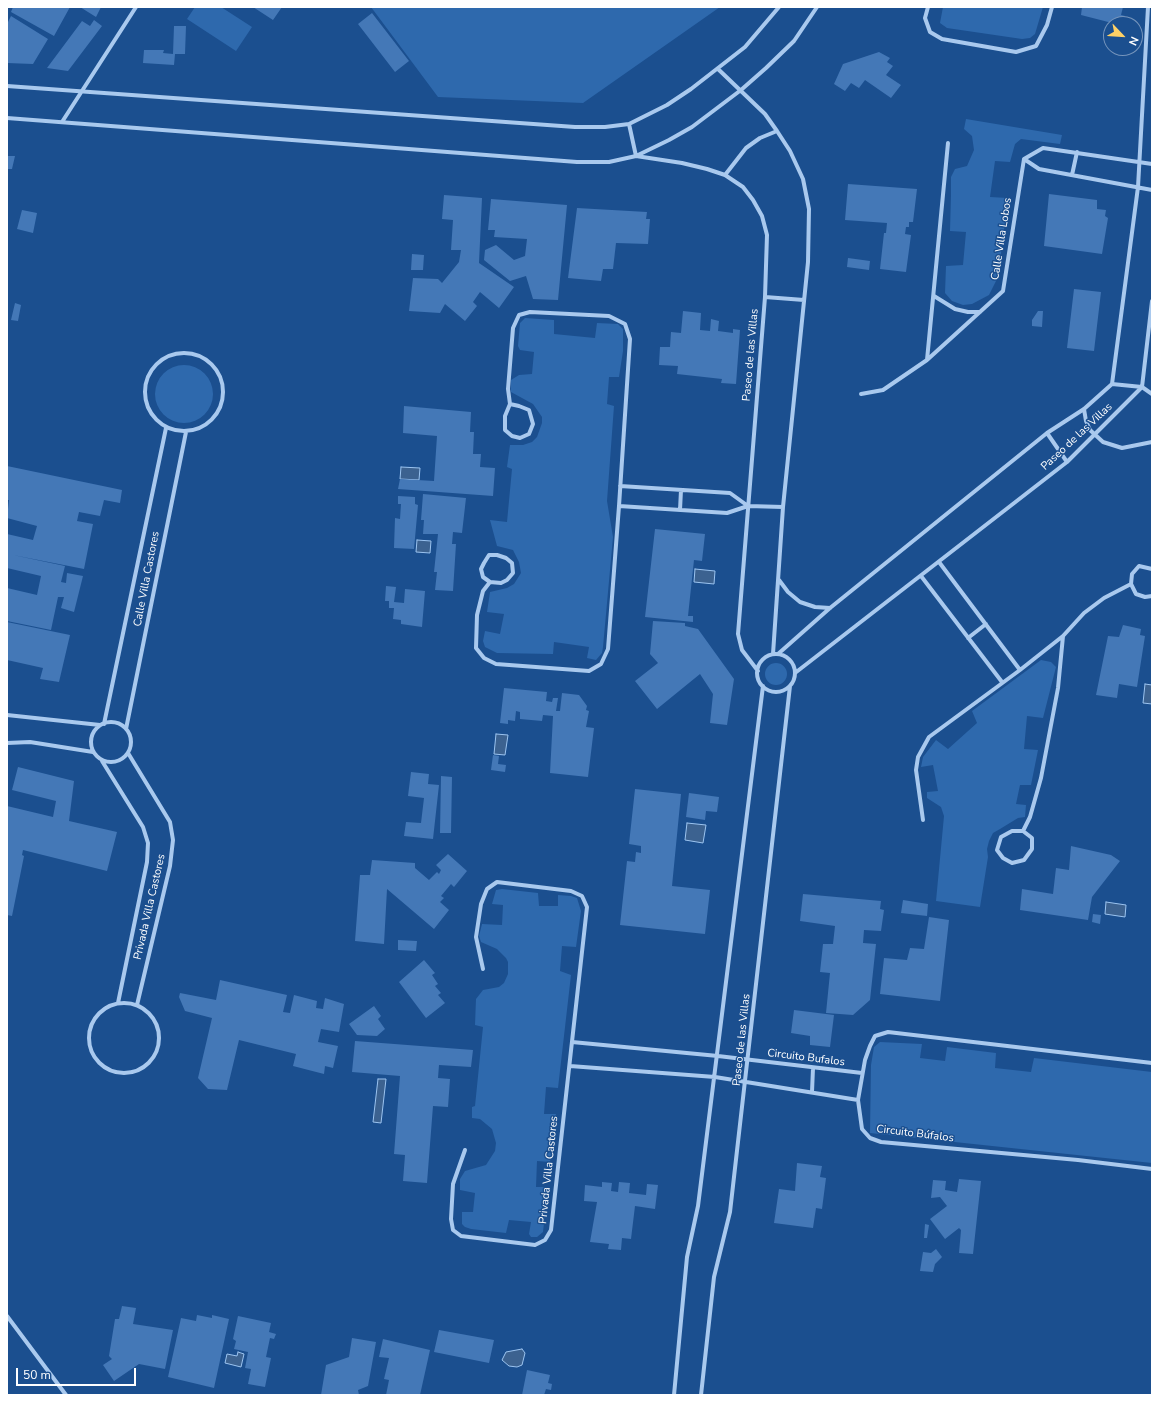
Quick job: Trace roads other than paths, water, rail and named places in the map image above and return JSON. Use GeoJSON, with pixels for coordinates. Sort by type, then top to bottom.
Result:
{"type":"FeatureCollection","features":[{"type":"Feature","properties":{"kind":"street"},"geometry":{"type":"LineString","coordinates":[[62,122],[136,7]]}},
{"type":"Feature","properties":{"kind":"street"},"geometry":{"type":"LineString","coordinates":[[7,86],[575,127],[604,127],[629,124],[667,105],[718,69],[745,47],[779,7]]}},
{"type":"Feature","properties":{"kind":"street"},"geometry":{"type":"LineString","coordinates":[[7,118],[577,162],[608,162],[636,156],[692,127],[741,90],[794,41],[817,7]]}},
{"type":"Feature","properties":{"kind":"street"},"geometry":{"type":"LineString","coordinates":[[928,7],[925,18],[930,32],[942,39],[1016,52],[1036,46],[1047,25],[1052,7]]}},
{"type":"Feature","properties":{"kind":"street"},"geometry":{"type":"LineString","coordinates":[[1148,7],[1138,187],[1112,384],[1142,387],[1152,394]]}},
{"type":"Feature","properties":{"kind":"street"},"geometry":{"type":"LineString","coordinates":[[718,69],[765,114],[777,131],[790,151],[803,179],[810,210],[810,236],[783,507],[776,654]]}},
{"type":"Feature","properties":{"kind":"street"},"geometry":{"type":"LineString","coordinates":[[629,124],[636,156]]}},
{"type":"Feature","properties":{"kind":"street"},"geometry":{"type":"LineString","coordinates":[[725,175],[746,148],[760,138],[777,131]]}},
{"type":"Feature","properties":{"kind":"street"},"geometry":{"type":"LineString","coordinates":[[927,360],[948,143]]}},
{"type":"Feature","properties":{"kind":"street"},"geometry":{"type":"LineString","coordinates":[[1152,164],[1043,148],[1024,159],[1039,169],[1152,190]]}},
{"type":"Feature","properties":{"kind":"street"},"geometry":{"type":"LineString","coordinates":[[1072,175],[1077,152]]}},
{"type":"Feature","properties":{"kind":"street","name":"Paseo de las Villas"},"geometry":{"type":"LineString","coordinates":[[636,156],[682,163],[725,175],[743,187],[753,200],[762,216],[767,235],[765,297],[738,634],[742,650],[758,671]]}},
{"type":"Feature","properties":{"kind":"street","name":"Calle Villa Lobos"},"geometry":{"type":"LineString","coordinates":[[862,394],[883,390],[927,360],[1003,291],[1006,280],[1024,159]]}},
{"type":"Feature","properties":{"kind":"street"},"geometry":{"type":"LineString","coordinates":[[934,296],[955,309],[981,312]]}},
{"type":"Feature","properties":{"kind":"street"},"geometry":{"type":"LineString","coordinates":[[765,297],[804,300]]}},
{"type":"Feature","properties":{"kind":"street"},"geometry":{"type":"LineString","coordinates":[[1142,387],[1152,301]]}},
{"type":"Feature","properties":{"kind":"street"},"geometry":{"type":"LineString","coordinates":[[490,582],[483,591],[477,615],[476,648],[484,658],[496,664],[589,671],[601,664],[608,649],[619,506],[630,339],[625,324],[609,316],[530,312],[519,315],[513,328],[508,389],[510,404],[505,416],[505,430],[512,436],[520,438],[529,434],[533,424],[529,410],[510,404]]}},
{"type":"Feature","properties":{"kind":"street"},"geometry":{"type":"LineString","coordinates":[[179,353],[192,353],[204,358],[213,366],[220,376],[223,389],[222,401],[218,413],[209,423],[198,429],[186,432],[166,428],[156,421],[148,410],[145,398],[145,386],[149,374],[156,364],[167,356],[179,353]]}},
{"type":"Feature","properties":{"kind":"street","name":"Paseo de las Villas"},"geometry":{"type":"LineString","coordinates":[[776,654],[830,608],[1047,433],[1084,410],[1112,384]]}},
{"type":"Feature","properties":{"kind":"street","name":"Paseo de las Villas"},"geometry":{"type":"LineString","coordinates":[[795,673],[1067,462],[1142,387]]}},
{"type":"Feature","properties":{"kind":"street"},"geometry":{"type":"LineString","coordinates":[[1084,410],[1086,421],[1094,435],[1103,442],[1122,448],[1152,442]]}},
{"type":"Feature","properties":{"kind":"street","name":"Calle Villa Castores"},"geometry":{"type":"LineString","coordinates":[[102,724],[166,428]]}},
{"type":"Feature","properties":{"kind":"street","name":"Calle Villa Castores"},"geometry":{"type":"LineString","coordinates":[[126,729],[186,432]]}},
{"type":"Feature","properties":{"kind":"street"},"geometry":{"type":"LineString","coordinates":[[1047,433],[1067,462]]}},
{"type":"Feature","properties":{"kind":"street"},"geometry":{"type":"LineString","coordinates":[[620,486],[730,493],[748,506]]}},
{"type":"Feature","properties":{"kind":"street"},"geometry":{"type":"LineString","coordinates":[[680,510],[681,490]]}},
{"type":"Feature","properties":{"kind":"street"},"geometry":{"type":"LineString","coordinates":[[619,506],[727,513],[748,506],[783,507]]}},
{"type":"Feature","properties":{"kind":"street"},"geometry":{"type":"LineString","coordinates":[[489,555],[497,555],[512,562],[513,572],[507,580],[501,583],[490,582],[483,577],[480,569],[489,555]]}},
{"type":"Feature","properties":{"kind":"street"},"geometry":{"type":"LineString","coordinates":[[939,562],[1020,670]]}},
{"type":"Feature","properties":{"kind":"street"},"geometry":{"type":"LineString","coordinates":[[1152,569],[1139,566],[1132,574],[1132,584],[1136,594],[1145,598],[1152,596]]}},
{"type":"Feature","properties":{"kind":"street"},"geometry":{"type":"LineString","coordinates":[[921,576],[1002,682]]}},
{"type":"Feature","properties":{"kind":"street"},"geometry":{"type":"LineString","coordinates":[[779,580],[788,592],[800,602],[815,607],[830,608]]}},
{"type":"Feature","properties":{"kind":"street"},"geometry":{"type":"LineString","coordinates":[[923,820],[916,770],[918,757],[929,737],[1020,670],[1063,636],[1084,613],[1104,598],[1132,584]]}},
{"type":"Feature","properties":{"kind":"street"},"geometry":{"type":"LineString","coordinates":[[968,638],[986,624]]}},
{"type":"Feature","properties":{"kind":"street"},"geometry":{"type":"LineString","coordinates":[[1023,831],[1030,817],[1041,778],[1058,688],[1063,636]]}},
{"type":"Feature","properties":{"kind":"street"},"geometry":{"type":"LineString","coordinates":[[776,654],[788,658],[794,667],[795,673],[794,680],[790,686],[784,690],[776,692],[769,691],[759,682],[758,671],[763,660],[776,654]]}},
{"type":"Feature","properties":{"kind":"street","name":"Paseo de las Villas"},"geometry":{"type":"LineString","coordinates":[[674,1395],[687,1257],[698,1206],[718,1056],[763,686]]}},
{"type":"Feature","properties":{"kind":"street","name":"Paseo de las Villas"},"geometry":{"type":"LineString","coordinates":[[701,1395],[714,1277],[730,1212],[749,1060],[790,686]]}},
{"type":"Feature","properties":{"kind":"street"},"geometry":{"type":"LineString","coordinates":[[7,715],[102,724],[117,723],[126,729],[131,739],[128,753],[121,760],[115,762],[102,761],[93,752],[91,746],[93,734],[102,724]]}},
{"type":"Feature","properties":{"kind":"street"},"geometry":{"type":"LineString","coordinates":[[7,743],[30,742],[93,752]]}},
{"type":"Feature","properties":{"kind":"street","name":"Privada Villa Castores"},"geometry":{"type":"LineString","coordinates":[[128,753],[170,822],[173,840],[170,866],[137,1005]]}},
{"type":"Feature","properties":{"kind":"street","name":"Privada Villa Castores"},"geometry":{"type":"LineString","coordinates":[[102,761],[143,827],[148,843],[147,862],[118,1003]]}},
{"type":"Feature","properties":{"kind":"street"},"geometry":{"type":"LineString","coordinates":[[1012,831],[1023,831],[1032,838],[1032,850],[1024,860],[1012,863],[1003,858],[997,850],[1002,837],[1012,831]]}},
{"type":"Feature","properties":{"kind":"street","name":"Privada Villa Castores"},"geometry":{"type":"LineString","coordinates":[[465,1150],[453,1184],[451,1208],[453,1230],[461,1236],[535,1245],[545,1240],[551,1230],[570,1066],[587,907],[582,896],[571,892],[497,882],[488,889],[481,904],[477,920],[477,942],[483,969]]}},
{"type":"Feature","properties":{"kind":"street"},"geometry":{"type":"LineString","coordinates":[[118,1003],[137,1005],[154,1019],[158,1029],[159,1041],[156,1052],[150,1061],[141,1068],[131,1072],[120,1073],[109,1070],[100,1064],[93,1055],[89,1039],[92,1022],[98,1013],[108,1006],[118,1003]]}},
{"type":"Feature","properties":{"kind":"street","name":"Circuito Búfalos"},"geometry":{"type":"LineString","coordinates":[[1152,1063],[888,1032],[875,1036],[865,1060],[858,1100],[862,1129],[870,1138],[882,1142],[1078,1160],[1152,1169]]}},
{"type":"Feature","properties":{"kind":"street"},"geometry":{"type":"LineString","coordinates":[[572,1042],[749,1060]]}},
{"type":"Feature","properties":{"kind":"street","name":"Circuito Bufalos"},"geometry":{"type":"LineString","coordinates":[[749,1060],[862,1073]]}},
{"type":"Feature","properties":{"kind":"street"},"geometry":{"type":"LineString","coordinates":[[570,1066],[715,1077],[858,1100]]}},
{"type":"Feature","properties":{"kind":"street"},"geometry":{"type":"LineString","coordinates":[[812,1092],[813,1068]]}},
{"type":"Feature","properties":{"kind":"street"},"geometry":{"type":"LineString","coordinates":[[7,1316],[66,1395]]}}]}
